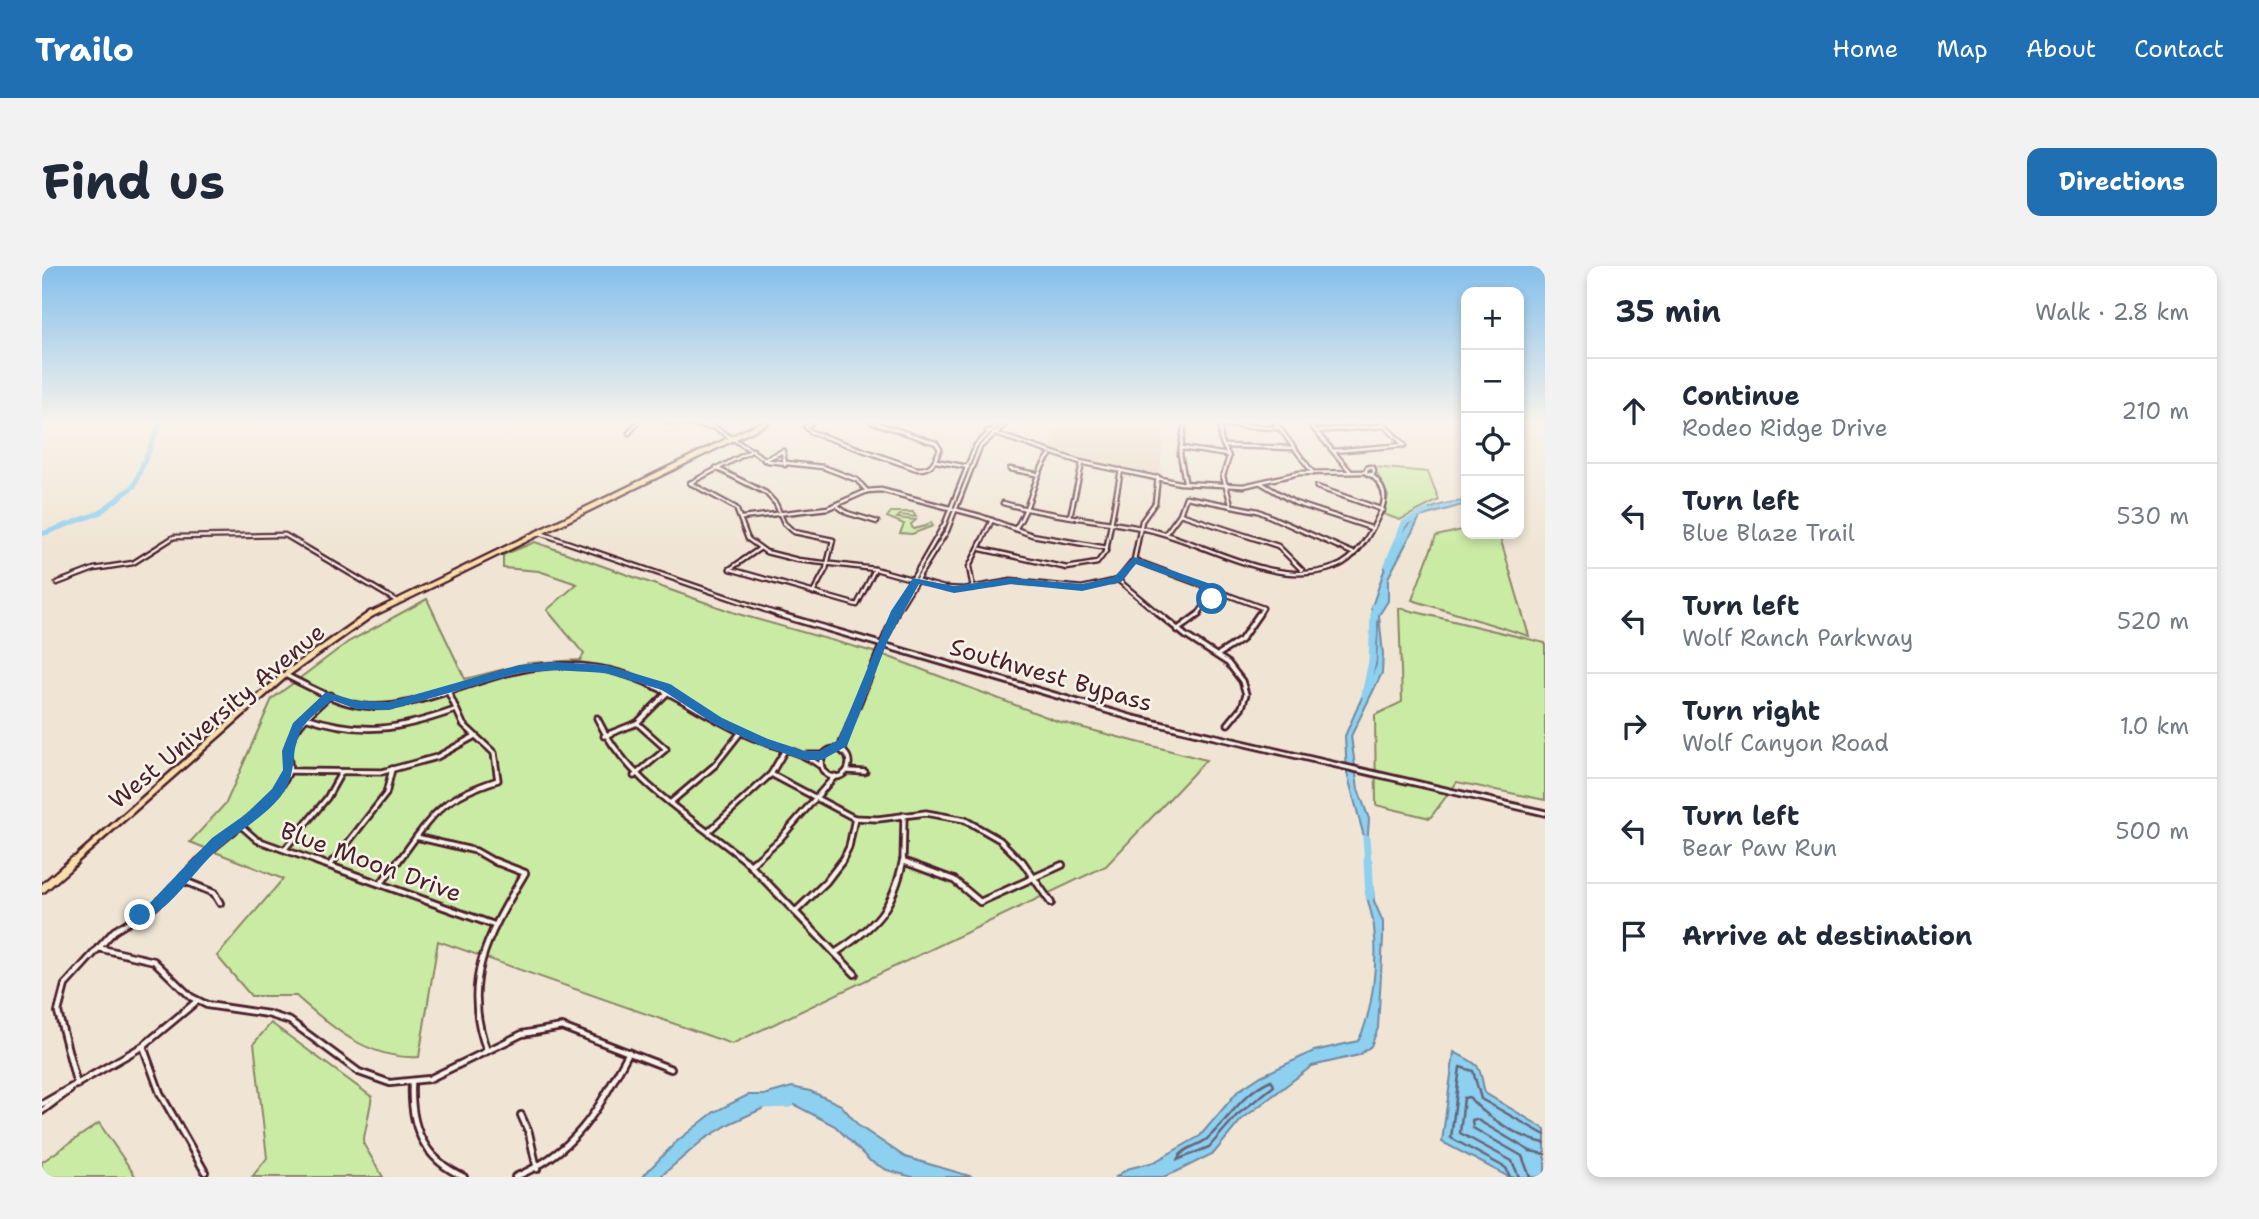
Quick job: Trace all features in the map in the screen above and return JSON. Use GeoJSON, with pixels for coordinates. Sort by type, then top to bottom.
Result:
{"type":"FeatureCollection","features":[{"type":"Feature","properties":{"kind":"main road","name":"West University Avenue"},"geometry":{"type":"LineString","coordinates":[[42,889],[285,676],[328,642],[396,600],[677,465]]}},
{"type":"Feature","properties":{"kind":"street"},"geometry":{"type":"LineString","coordinates":[[723,465],[690,484],[733,506],[743,518],[748,539],[759,549],[797,560],[875,569],[948,589],[1011,581],[1082,588],[1118,580],[1134,560],[1140,529],[1155,503],[1158,477]]}},
{"type":"Feature","properties":{"kind":"street"},"geometry":{"type":"LineString","coordinates":[[785,465],[823,467],[857,480],[867,491]]}},
{"type":"Feature","properties":{"kind":"street"},"geometry":{"type":"LineString","coordinates":[[906,465],[929,469],[933,465]]}},
{"type":"Feature","properties":{"kind":"street"},"geometry":{"type":"LineString","coordinates":[[954,465],[972,468]]}},
{"type":"Feature","properties":{"kind":"street"},"geometry":{"type":"LineString","coordinates":[[896,611],[942,540],[973,465]]}},
{"type":"Feature","properties":{"kind":"street"},"geometry":{"type":"LineString","coordinates":[[1015,529],[1028,509],[1036,474],[1043,465]]}},
{"type":"Feature","properties":{"kind":"street"},"geometry":{"type":"LineString","coordinates":[[1070,516],[1082,465]]}},
{"type":"Feature","properties":{"kind":"street"},"geometry":{"type":"LineString","coordinates":[[1003,503],[1165,534],[1269,569],[1303,571],[1335,567],[1355,554],[1383,510],[1385,492],[1373,475],[1365,471],[1291,474],[1261,483],[1227,485],[1158,477],[1089,465]]}},
{"type":"Feature","properties":{"kind":"street"},"geometry":{"type":"LineString","coordinates":[[1181,465],[1185,481]]}},
{"type":"Feature","properties":{"kind":"street"},"geometry":{"type":"LineString","coordinates":[[1226,465],[1224,472],[1231,504]]}},
{"type":"Feature","properties":{"kind":"street"},"geometry":{"type":"LineString","coordinates":[[1306,465],[1313,473]]}},
{"type":"Feature","properties":{"kind":"street"},"geometry":{"type":"LineString","coordinates":[[1344,465],[1350,471]]}},
{"type":"Feature","properties":{"kind":"street"},"geometry":{"type":"LineString","coordinates":[[285,676],[356,705],[382,707],[409,702],[502,673],[555,666],[606,669],[647,679],[670,689],[741,732],[785,750],[804,755],[822,755],[842,743],[881,644],[911,579],[951,509],[967,467]]}},
{"type":"Feature","properties":{"kind":"street"},"geometry":{"type":"LineString","coordinates":[[716,468],[766,494],[776,504],[783,523],[794,532],[833,540],[827,564],[813,593]]}},
{"type":"Feature","properties":{"kind":"street"},"geometry":{"type":"LineString","coordinates":[[1010,469],[1036,474]]}},
{"type":"Feature","properties":{"kind":"street"},"geometry":{"type":"LineString","coordinates":[[981,549],[1071,568],[1097,563],[1107,548],[1121,471]]}},
{"type":"Feature","properties":{"kind":"street"},"geometry":{"type":"LineString","coordinates":[[1261,483],[1295,502],[1371,528]]}},
{"type":"Feature","properties":{"kind":"street"},"geometry":{"type":"LineString","coordinates":[[1317,487],[1383,510]]}},
{"type":"Feature","properties":{"kind":"street"},"geometry":{"type":"LineString","coordinates":[[743,518],[836,505],[867,491],[888,491],[993,520],[1015,529],[1107,548]]}},
{"type":"Feature","properties":{"kind":"street"},"geometry":{"type":"LineString","coordinates":[[1165,534],[1180,514],[1186,497],[1258,511],[1355,554]]}},
{"type":"Feature","properties":{"kind":"street"},"geometry":{"type":"LineString","coordinates":[[836,505],[847,513],[877,522]]}},
{"type":"Feature","properties":{"kind":"street"},"geometry":{"type":"LineString","coordinates":[[1180,514],[1278,545],[1303,571]]}},
{"type":"Feature","properties":{"kind":"street"},"geometry":{"type":"LineString","coordinates":[[973,587],[968,570],[981,549],[985,530],[993,520]]}},
{"type":"Feature","properties":{"kind":"street"},"geometry":{"type":"LineString","coordinates":[[556,522],[551,528],[557,538]]}},
{"type":"Feature","properties":{"kind":"street","name":"Southwest Bypass"},"geometry":{"type":"LineString","coordinates":[[536,532],[772,613],[1186,731],[1545,813]]}},
{"type":"Feature","properties":{"kind":"street"},"geometry":{"type":"LineString","coordinates":[[57,583],[94,569],[133,563],[173,537],[285,536],[396,600]]}},
{"type":"Feature","properties":{"kind":"street"},"geometry":{"type":"LineString","coordinates":[[759,549],[730,569],[857,605],[875,569]]}},
{"type":"Feature","properties":{"kind":"street"},"geometry":{"type":"LineString","coordinates":[[1134,560],[1262,608],[1241,639],[1219,654]]}},
{"type":"Feature","properties":{"kind":"street"},"geometry":{"type":"LineString","coordinates":[[1118,580],[1151,604],[1177,630],[1219,654],[1241,680],[1246,694],[1242,707],[1228,724]]}},
{"type":"Feature","properties":{"kind":"street"},"geometry":{"type":"LineString","coordinates":[[1177,630],[1196,619],[1212,599],[1215,589]]}},
{"type":"Feature","properties":{"kind":"street"},"geometry":{"type":"LineString","coordinates":[[604,736],[637,723],[670,689]]}},
{"type":"Feature","properties":{"kind":"street"},"geometry":{"type":"LineString","coordinates":[[382,883],[439,807],[451,797],[498,780],[500,766],[496,752],[464,726],[447,690]]}},
{"type":"Feature","properties":{"kind":"street"},"geometry":{"type":"LineString","coordinates":[[78,1085],[58,1013],[73,973],[122,925],[155,906],[217,842],[265,805],[289,771],[291,738],[305,717],[330,695]]}},
{"type":"Feature","properties":{"kind":"street"},"geometry":{"type":"LineString","coordinates":[[305,717],[333,727],[368,733],[406,728],[455,710]]}},
{"type":"Feature","properties":{"kind":"street"},"geometry":{"type":"LineString","coordinates":[[597,718],[616,757],[635,776],[750,865],[855,974]]}},
{"type":"Feature","properties":{"kind":"street"},"geometry":{"type":"LineString","coordinates":[[635,776],[666,749],[637,723]]}},
{"type":"Feature","properties":{"kind":"street"},"geometry":{"type":"LineString","coordinates":[[670,803],[715,765],[741,732]]}},
{"type":"Feature","properties":{"kind":"street"},"geometry":{"type":"LineString","coordinates":[[289,771],[341,773],[392,769],[437,757],[475,735]]}},
{"type":"Feature","properties":{"kind":"street"},"geometry":{"type":"LineString","coordinates":[[750,865],[770,849],[835,776],[862,771],[850,763],[842,743]]}},
{"type":"Feature","properties":{"kind":"street"},"geometry":{"type":"LineString","coordinates":[[708,832],[771,774],[785,750]]}},
{"type":"Feature","properties":{"kind":"street"},"geometry":{"type":"LineString","coordinates":[[832,751],[844,753]]}},
{"type":"Feature","properties":{"kind":"street"},"geometry":{"type":"LineString","coordinates":[[804,755],[819,765],[826,784]]}},
{"type":"Feature","properties":{"kind":"street"},"geometry":{"type":"LineString","coordinates":[[819,765],[822,755]]}},
{"type":"Feature","properties":{"kind":"street"},"geometry":{"type":"LineString","coordinates":[[846,772],[850,763]]}},
{"type":"Feature","properties":{"kind":"street"},"geometry":{"type":"LineString","coordinates":[[330,865],[386,794],[392,769]]}},
{"type":"Feature","properties":{"kind":"street"},"geometry":{"type":"LineString","coordinates":[[823,772],[835,776]]}},
{"type":"Feature","properties":{"kind":"street"},"geometry":{"type":"LineString","coordinates":[[285,849],[327,798],[341,773]]}},
{"type":"Feature","properties":{"kind":"street"},"geometry":{"type":"LineString","coordinates":[[771,774],[844,816],[855,818],[929,813],[956,816],[970,821],[1000,841],[1037,878],[1051,903]]}},
{"type":"Feature","properties":{"kind":"street"},"geometry":{"type":"LineString","coordinates":[[835,953],[872,928],[893,894],[906,848],[904,815]]}},
{"type":"Feature","properties":{"kind":"street"},"geometry":{"type":"LineString","coordinates":[[794,912],[829,883],[841,866],[855,818]]}},
{"type":"Feature","properties":{"kind":"street","name":"Blue Moon Drive"},"geometry":{"type":"LineString","coordinates":[[240,825],[257,840],[494,925]]}},
{"type":"Feature","properties":{"kind":"street"},"geometry":{"type":"LineString","coordinates":[[416,837],[476,851],[497,863],[525,873],[494,925],[482,957],[475,1016],[487,1051]]}},
{"type":"Feature","properties":{"kind":"street"},"geometry":{"type":"LineString","coordinates":[[903,862],[944,873],[966,886],[979,902],[1062,865]]}},
{"type":"Feature","properties":{"kind":"street"},"geometry":{"type":"LineString","coordinates":[[181,880],[214,893],[220,903]]}},
{"type":"Feature","properties":{"kind":"street"},"geometry":{"type":"LineString","coordinates":[[98,948],[154,960],[197,1001],[289,1021],[356,1072],[376,1080],[412,1083],[451,1070],[520,1034],[550,1026],[562,1027],[671,1069]]}},
{"type":"Feature","properties":{"kind":"street"},"geometry":{"type":"LineString","coordinates":[[42,1104],[143,1046],[197,1001]]}},
{"type":"Feature","properties":{"kind":"street"},"geometry":{"type":"LineString","coordinates":[[143,1046],[160,1093],[205,1172]]}},
{"type":"Feature","properties":{"kind":"street"},"geometry":{"type":"LineString","coordinates":[[515,1177],[537,1169],[581,1135],[629,1052]]}},
{"type":"Feature","properties":{"kind":"street"},"geometry":{"type":"LineString","coordinates":[[412,1083],[411,1116],[421,1142],[440,1165],[464,1177]]}},
{"type":"Feature","properties":{"kind":"street"},"geometry":{"type":"LineString","coordinates":[[42,1111],[78,1085]]}},
{"type":"Feature","properties":{"kind":"street"},"geometry":{"type":"LineString","coordinates":[[520,1115],[530,1133],[537,1169]]}},
{"type":"Feature","properties":{"kind":"shaded area"},"geometry":{"type":"Polygon","coordinates":[[[1103,465],[1161,465],[1160,475],[1103,465]]]}},
{"type":"Feature","properties":{"kind":"green space"},"geometry":{"type":"Polygon","coordinates":[[[1374,467],[1428,472],[1439,500],[1400,520],[1383,514],[1388,496],[1374,467]]]}},
{"type":"Feature","properties":{"kind":"green space"},"geometry":{"type":"Polygon","coordinates":[[[891,512],[913,512],[916,517],[900,515],[897,518],[916,520],[911,524],[913,529],[931,522],[933,526],[912,534],[900,533],[904,524],[887,517],[891,512]]]}},
{"type":"Feature","properties":{"kind":"green space"},"geometry":{"type":"Polygon","coordinates":[[[1461,530],[1461,539],[1500,539],[1529,636],[1412,600],[1436,536],[1461,530]]]}},
{"type":"Feature","properties":{"kind":"green space"},"geometry":{"type":"Polygon","coordinates":[[[535,542],[738,614],[884,655],[1057,721],[1206,760],[1106,866],[732,1044],[438,941],[419,1057],[401,1057],[367,1047],[337,1030],[296,996],[251,996],[217,956],[283,879],[190,842],[226,803],[272,699],[348,642],[427,599],[465,679],[528,663],[580,660],[584,654],[547,610],[577,584],[539,571],[503,568],[503,555],[535,542]]]}},
{"type":"Feature","properties":{"kind":"green space"},"geometry":{"type":"Polygon","coordinates":[[[1399,608],[1545,643],[1545,800],[1457,782],[1430,818],[1376,805],[1375,715],[1402,702],[1399,608]]]}},
{"type":"Feature","properties":{"kind":"green space"},"geometry":{"type":"Polygon","coordinates":[[[271,1023],[372,1097],[363,1143],[383,1177],[252,1177],[267,1158],[254,1043],[271,1023]]]}},
{"type":"Feature","properties":{"kind":"green space"},"geometry":{"type":"Polygon","coordinates":[[[99,1123],[136,1177],[42,1177],[42,1162],[99,1123]]]}},
{"type":"Feature","properties":{"kind":"water"},"geometry":{"type":"Polygon","coordinates":[[[1461,502],[1461,505],[1420,517],[1388,578],[1388,601],[1379,615],[1382,673],[1351,736],[1358,789],[1369,819],[1367,848],[1347,773],[1345,736],[1376,665],[1378,622],[1371,609],[1391,551],[1400,536],[1410,522],[1424,511],[1443,504],[1461,502]]]}},
{"type":"Feature","properties":{"kind":"water"},"geometry":{"type":"Polygon","coordinates":[[[1373,888],[1374,901],[1383,922],[1383,938],[1378,1028],[1371,1046],[1359,1055],[1312,1066],[1241,1120],[1214,1153],[1163,1177],[1116,1177],[1127,1169],[1154,1162],[1200,1136],[1238,1091],[1261,1076],[1314,1051],[1358,1041],[1367,1016],[1375,970],[1373,923],[1366,891],[1373,888]]]}},
{"type":"Feature","properties":{"kind":"water"},"geometry":{"type":"Polygon","coordinates":[[[1454,1052],[1478,1067],[1485,1093],[1545,1129],[1545,1177],[1509,1177],[1442,1142],[1454,1052]]]}},
{"type":"Feature","properties":{"kind":"water"},"geometry":{"type":"Polygon","coordinates":[[[792,1087],[810,1091],[841,1105],[859,1126],[905,1157],[973,1177],[912,1177],[887,1170],[870,1161],[835,1126],[793,1104],[777,1102],[731,1123],[703,1140],[660,1177],[642,1177],[676,1142],[714,1112],[748,1095],[764,1095],[792,1087]]]}},
{"type":"Feature","properties":{"kind":"waterway"},"geometry":{"type":"LineString","coordinates":[[42,534],[99,513],[134,486],[143,465]]}},
{"type":"Feature","properties":{"kind":"waterway"},"geometry":{"type":"LineString","coordinates":[[1387,565],[1404,523],[1427,511]]}},
{"type":"Feature","properties":{"kind":"waterway"},"geometry":{"type":"LineString","coordinates":[[1374,606],[1374,614]]}},
{"type":"Feature","properties":{"kind":"waterway"},"geometry":{"type":"LineString","coordinates":[[1365,695],[1372,661],[1374,614]]}},
{"type":"Feature","properties":{"kind":"waterway"},"geometry":{"type":"LineString","coordinates":[[1366,838],[1368,863]]}},
{"type":"Feature","properties":{"kind":"waterway"},"geometry":{"type":"LineString","coordinates":[[1368,861],[1370,896]]}},
{"type":"Feature","properties":{"kind":"waterway"},"geometry":{"type":"LineString","coordinates":[[764,1104],[790,1103]]}},
{"type":"Feature","properties":{"kind":"route"},"geometry":{"type":"LineString","coordinates":[[140,915],[155,906],[217,842],[250,818],[276,793],[289,771],[288,751],[297,726],[330,695],[356,705],[389,706],[519,669],[580,666],[606,669],[647,679],[666,687],[718,721],[764,742],[804,755],[822,755],[842,743],[896,611],[916,580],[954,589],[1011,581],[1082,588],[1118,580],[1134,560],[1215,589],[1212,599]]}}]}
